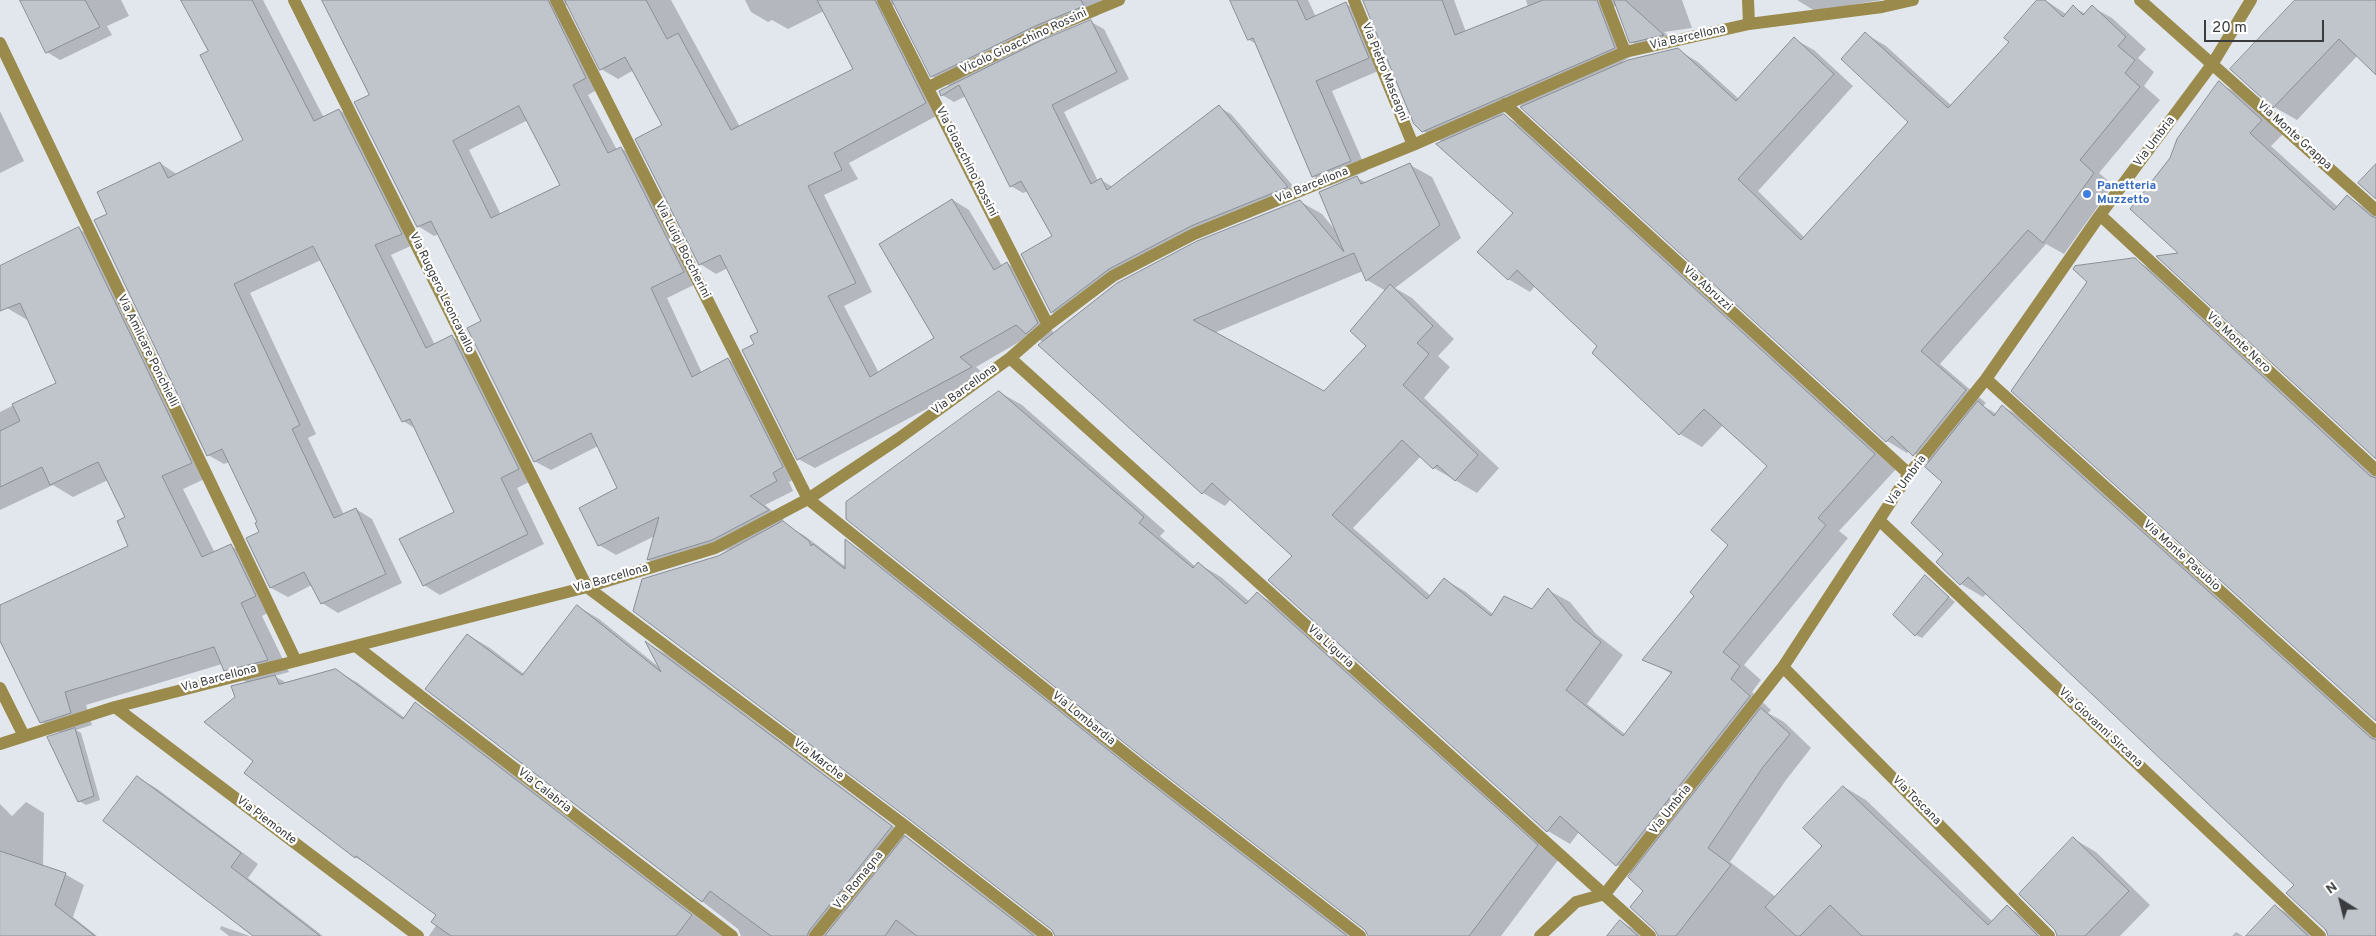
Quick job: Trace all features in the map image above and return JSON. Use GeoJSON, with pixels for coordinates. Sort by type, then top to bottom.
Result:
{"type":"FeatureCollection","features":[{"type":"Feature","properties":{"kind":"street","name":"Via Ruggero Leoncavallo"},"geometry":{"type":"LineString","coordinates":[[294,0],[587,587]]}},
{"type":"Feature","properties":{"kind":"street","name":"Via Luigi Boccherini"},"geometry":{"type":"LineString","coordinates":[[556,0],[808,499]]}},
{"type":"Feature","properties":{"kind":"street","name":"Via Gioacchino Rossini"},"geometry":{"type":"LineString","coordinates":[[883,0],[929,87],[1048,325]]}},
{"type":"Feature","properties":{"kind":"street","name":"Vicolo Gioacchino Rossini"},"geometry":{"type":"LineString","coordinates":[[929,87],[1039,33],[1119,0]]}},
{"type":"Feature","properties":{"kind":"street","name":"Via Pietro Mascagni"},"geometry":{"type":"LineString","coordinates":[[1354,0],[1413,145]]}},
{"type":"Feature","properties":{"kind":"street"},"geometry":{"type":"LineString","coordinates":[[1605,0],[1625,52]]}},
{"type":"Feature","properties":{"kind":"street"},"geometry":{"type":"LineString","coordinates":[[1748,0],[1749,24]]}},
{"type":"Feature","properties":{"kind":"street","name":"Via Barcellona"},"geometry":{"type":"LineString","coordinates":[[0,744],[115,707],[587,587],[715,548],[808,499],[898,439],[1010,358],[1048,325],[1113,276],[1194,234],[1413,145],[1625,52],[1749,24],[1882,7],[1913,0]]}},
{"type":"Feature","properties":{"kind":"street"},"geometry":{"type":"LineString","coordinates":[[2140,0],[2194,50],[2213,63]]}},
{"type":"Feature","properties":{"kind":"street","name":"Via Umbria"},"geometry":{"type":"LineString","coordinates":[[1605,894],[1783,667],[1909,474],[1986,379],[2100,215],[2213,63],[2251,0]]}},
{"type":"Feature","properties":{"kind":"street","name":"Via Amilcare Ponchielli"},"geometry":{"type":"LineString","coordinates":[[0,44],[295,660]]}},
{"type":"Feature","properties":{"kind":"street","name":"Via Monte Grappa"},"geometry":{"type":"LineString","coordinates":[[2213,63],[2376,210]]}},
{"type":"Feature","properties":{"kind":"street","name":"Via Abruzzi"},"geometry":{"type":"LineString","coordinates":[[1505,104],[1909,474]]}},
{"type":"Feature","properties":{"kind":"street","name":"Via Monte Nero"},"geometry":{"type":"LineString","coordinates":[[2100,215],[2376,470]]}},
{"type":"Feature","properties":{"kind":"street","name":"Via Liguria"},"geometry":{"type":"LineString","coordinates":[[1010,358],[1650,936]]}},
{"type":"Feature","properties":{"kind":"street","name":"Via Monte Pasubio"},"geometry":{"type":"LineString","coordinates":[[1986,379],[2376,732]]}},
{"type":"Feature","properties":{"kind":"street","name":"Via Lombardia"},"geometry":{"type":"LineString","coordinates":[[808,499],[1137,763],[1360,936]]}},
{"type":"Feature","properties":{"kind":"street","name":"Via Giovanni Sircana"},"geometry":{"type":"LineString","coordinates":[[1879,520],[2320,936]]}},
{"type":"Feature","properties":{"kind":"street","name":"Via Marche"},"geometry":{"type":"LineString","coordinates":[[587,587],[904,825],[1047,936]]}},
{"type":"Feature","properties":{"kind":"street","name":"Via Calabria"},"geometry":{"type":"LineString","coordinates":[[357,647],[732,936]]}},
{"type":"Feature","properties":{"kind":"street","name":"Via Toscana"},"geometry":{"type":"LineString","coordinates":[[1783,667],[2050,936]]}},
{"type":"Feature","properties":{"kind":"street"},"geometry":{"type":"LineString","coordinates":[[0,688],[24,736]]}},
{"type":"Feature","properties":{"kind":"street","name":"Via Piemonte"},"geometry":{"type":"LineString","coordinates":[[115,707],[418,936]]}},
{"type":"Feature","properties":{"kind":"street","name":"Via Romagna"},"geometry":{"type":"LineString","coordinates":[[815,936],[904,825]]}},
{"type":"Feature","properties":{"kind":"street"},"geometry":{"type":"LineString","coordinates":[[1540,936],[1576,902],[1605,894]]}},
{"type":"Feature","properties":{"kind":"building"},"geometry":{"type":"Polygon","coordinates":[[[20,0],[85,0],[100,27],[46,53],[20,0]]]}},
{"type":"Feature","properties":{"kind":"building"},"geometry":{"type":"Polygon","coordinates":[[[181,0],[252,0],[314,121],[339,109],[402,234],[375,245],[426,348],[452,335],[519,469],[501,478],[528,534],[423,586],[399,539],[454,512],[410,419],[402,422],[313,246],[234,284],[300,425],[292,429],[334,518],[356,508],[386,574],[321,604],[304,572],[270,588],[246,538],[259,532],[255,523],[257,522],[222,449],[207,456],[94,220],[107,214],[97,192],[160,162],[168,178],[243,140],[200,55],[208,51],[181,0]]]}},
{"type":"Feature","properties":{"kind":"building"},"geometry":{"type":"Polygon","coordinates":[[[322,0],[548,0],[586,78],[573,85],[608,153],[621,147],[684,272],[651,288],[692,377],[728,358],[783,467],[773,473],[777,481],[750,496],[769,510],[712,540],[647,560],[659,517],[598,546],[579,508],[617,488],[591,433],[534,462],[467,328],[481,321],[431,221],[417,227],[354,102],[369,95],[322,0]],[[519,106],[453,141],[491,218],[560,185],[519,106]]]}},
{"type":"Feature","properties":{"kind":"building"},"geometry":{"type":"Polygon","coordinates":[[[565,0],[646,0],[667,39],[678,33],[731,130],[853,69],[817,0],[875,0],[926,103],[834,153],[842,170],[808,186],[856,283],[828,296],[870,377],[934,338],[879,244],[952,199],[994,270],[1007,262],[1038,323],[1026,334],[1016,325],[960,357],[972,367],[797,460],[742,350],[754,344],[750,336],[758,332],[720,255],[699,265],[635,139],[662,125],[625,57],[600,70],[565,0]]]}},
{"type":"Feature","properties":{"kind":"building"},"geometry":{"type":"Polygon","coordinates":[[[892,0],[1081,0],[1084,6],[1035,26],[931,77],[892,0]]]}},
{"type":"Feature","properties":{"kind":"building"},"geometry":{"type":"Polygon","coordinates":[[[1230,0],[1297,0],[1306,20],[1346,2],[1369,58],[1316,81],[1351,161],[1312,177],[1253,38],[1248,40],[1230,0]]]}},
{"type":"Feature","properties":{"kind":"building"},"geometry":{"type":"Polygon","coordinates":[[[1363,0],[1442,0],[1455,35],[1543,0],[1597,0],[1615,48],[1422,132],[1414,124],[1363,0]]]}},
{"type":"Feature","properties":{"kind":"building"},"geometry":{"type":"Polygon","coordinates":[[[1614,0],[1625,0],[1664,35],[1630,43],[1614,0]]]}},
{"type":"Feature","properties":{"kind":"building"},"geometry":{"type":"Polygon","coordinates":[[[2037,0],[2045,0],[2063,17],[2073,5],[2083,15],[2092,5],[2126,37],[2118,46],[2135,60],[2125,73],[2140,87],[2080,160],[2094,173],[2043,243],[2028,230],[1921,351],[1966,390],[1913,456],[1892,436],[1886,442],[1520,107],[1628,60],[1678,48],[1736,101],[1794,37],[1834,74],[1738,179],[1801,240],[1908,122],[1841,59],[1865,32],[1948,108],[2009,42],[2004,38],[2037,0]]]}},
{"type":"Feature","properties":{"kind":"building"},"geometry":{"type":"Polygon","coordinates":[[[2295,0],[2376,0],[2376,75],[2339,39],[2273,108],[2230,69],[2295,0]]]}},
{"type":"Feature","properties":{"kind":"building"},"geometry":{"type":"Polygon","coordinates":[[[1091,20],[1117,72],[1052,105],[1091,184],[1101,178],[1107,190],[1219,105],[1288,187],[1191,226],[1109,269],[1051,313],[1021,254],[1052,236],[1021,181],[1010,187],[959,85],[941,96],[939,91],[1042,40],[1091,20]]]}},
{"type":"Feature","properties":{"kind":"building"},"geometry":{"type":"Polygon","coordinates":[[[2219,81],[2262,120],[2250,133],[2334,210],[2347,195],[2371,216],[2376,218],[2376,459],[2156,256],[2178,253],[2130,209],[2170,158],[2177,139],[2219,81]]]}},
{"type":"Feature","properties":{"kind":"building"},"geometry":{"type":"Polygon","coordinates":[[[1504,114],[1875,454],[1818,518],[1826,525],[1723,652],[1740,666],[1731,679],[1750,696],[1616,866],[1560,816],[1547,832],[1268,580],[1292,556],[1212,483],[1202,494],[1038,345],[1117,283],[1197,241],[1300,200],[1344,252],[1319,192],[1357,176],[1361,184],[1410,163],[1440,225],[1366,281],[1354,253],[1193,320],[1324,391],[1366,346],[1350,331],[1390,284],[1433,326],[1417,343],[1429,354],[1403,385],[1478,455],[1455,481],[1437,465],[1433,469],[1402,440],[1332,515],[1427,599],[1444,578],[1491,616],[1504,596],[1532,609],[1548,588],[1574,620],[1601,642],[1566,690],[1623,736],[1672,672],[1642,660],[1694,596],[1690,592],[1728,545],[1711,530],[1767,466],[1704,409],[1679,435],[1592,353],[1597,346],[1517,270],[1508,280],[1477,252],[1513,213],[1436,144],[1504,114]]]}},
{"type":"Feature","properties":{"kind":"building"},"geometry":{"type":"Polygon","coordinates":[[[2376,164],[2376,199],[2358,183],[2376,164]]]}},
{"type":"Feature","properties":{"kind":"building"},"geometry":{"type":"Polygon","coordinates":[[[79,227],[192,463],[162,476],[202,557],[231,544],[256,596],[241,603],[268,660],[224,671],[214,647],[65,692],[71,713],[40,723],[0,641],[0,605],[128,546],[117,521],[125,517],[98,462],[50,485],[42,467],[0,487],[0,431],[20,421],[12,404],[56,383],[20,303],[0,311],[0,266],[79,227]]]}},
{"type":"Feature","properties":{"kind":"building"},"geometry":{"type":"Polygon","coordinates":[[[2135,258],[2370,476],[2376,478],[2376,721],[2011,391],[2087,282],[2073,269],[2075,266],[2135,258]]]}},
{"type":"Feature","properties":{"kind":"building"},"geometry":{"type":"Polygon","coordinates":[[[999,391],[1144,517],[1139,523],[1193,568],[1198,562],[1246,604],[1257,592],[1538,845],[1469,936],[1368,936],[1365,930],[1142,757],[846,519],[846,502],[999,391]]]}},
{"type":"Feature","properties":{"kind":"building"},"geometry":{"type":"Polygon","coordinates":[[[1978,401],[1994,416],[2002,405],[2371,738],[2376,740],[2376,936],[2328,936],[2326,930],[2286,893],[2294,885],[1968,577],[1960,585],[1936,562],[1943,554],[1911,523],[1942,482],[1925,467],[1978,401]]]}},
{"type":"Feature","properties":{"kind":"building"},"geometry":{"type":"Polygon","coordinates":[[[783,521],[809,541],[811,546],[813,544],[845,569],[845,539],[1132,769],[1347,936],[1055,936],[1052,930],[909,819],[633,611],[642,579],[718,556],[783,521]]]}},
{"type":"Feature","properties":{"kind":"building"},"geometry":{"type":"Polygon","coordinates":[[[1925,575],[1949,597],[1915,636],[1893,615],[1925,575]]]}},
{"type":"Feature","properties":{"kind":"building"},"geometry":{"type":"Polygon","coordinates":[[[577,605],[661,672],[645,641],[892,826],[807,936],[771,936],[710,891],[702,902],[425,689],[467,634],[522,675],[577,605]]]}},
{"type":"Feature","properties":{"kind":"building"},"geometry":{"type":"Polygon","coordinates":[[[336,669],[403,719],[415,702],[692,915],[676,936],[451,936],[431,922],[436,915],[356,856],[355,858],[244,773],[253,761],[204,722],[235,697],[231,686],[275,675],[279,684],[336,669]]]}},
{"type":"Feature","properties":{"kind":"building"},"geometry":{"type":"Polygon","coordinates":[[[1761,708],[1790,734],[1763,767],[1708,848],[1731,865],[1676,936],[1658,936],[1655,930],[1630,907],[1643,891],[1628,877],[1761,708]]]}},
{"type":"Feature","properties":{"kind":"building"},"geometry":{"type":"Polygon","coordinates":[[[75,728],[94,796],[78,802],[47,737],[75,728]]]}},
{"type":"Feature","properties":{"kind":"building"},"geometry":{"type":"Polygon","coordinates":[[[137,776],[241,853],[231,867],[320,936],[253,936],[103,821],[137,776]]]}},
{"type":"Feature","properties":{"kind":"building"},"geometry":{"type":"Polygon","coordinates":[[[1843,786],[1988,925],[2007,905],[2038,936],[1862,936],[1830,905],[1800,936],[1796,936],[1765,907],[1822,846],[1803,828],[1843,786]]]}},
{"type":"Feature","properties":{"kind":"building"},"geometry":{"type":"Polygon","coordinates":[[[905,836],[1034,936],[917,936],[896,920],[885,936],[825,936],[905,836]]]}},
{"type":"Feature","properties":{"kind":"building"},"geometry":{"type":"Polygon","coordinates":[[[2073,837],[2129,891],[2085,936],[2057,936],[2055,930],[2019,894],[2073,837]]]}},
{"type":"Feature","properties":{"kind":"building"},"geometry":{"type":"Polygon","coordinates":[[[0,851],[66,873],[55,905],[95,936],[0,936],[0,851]]]}},
{"type":"Feature","properties":{"kind":"building"},"geometry":{"type":"Polygon","coordinates":[[[2275,905],[2308,936],[2246,936],[2275,905]]]}},
{"type":"Feature","properties":{"kind":"building"},"geometry":{"type":"Polygon","coordinates":[[[1620,920],[1638,936],[1607,936],[1620,920]]]}},
{"type":"Feature","properties":{"kind":"place","name":"Panetteria Muzzetto"},"geometry":{"type":"Point","coordinates":[2087,194]}}]}
